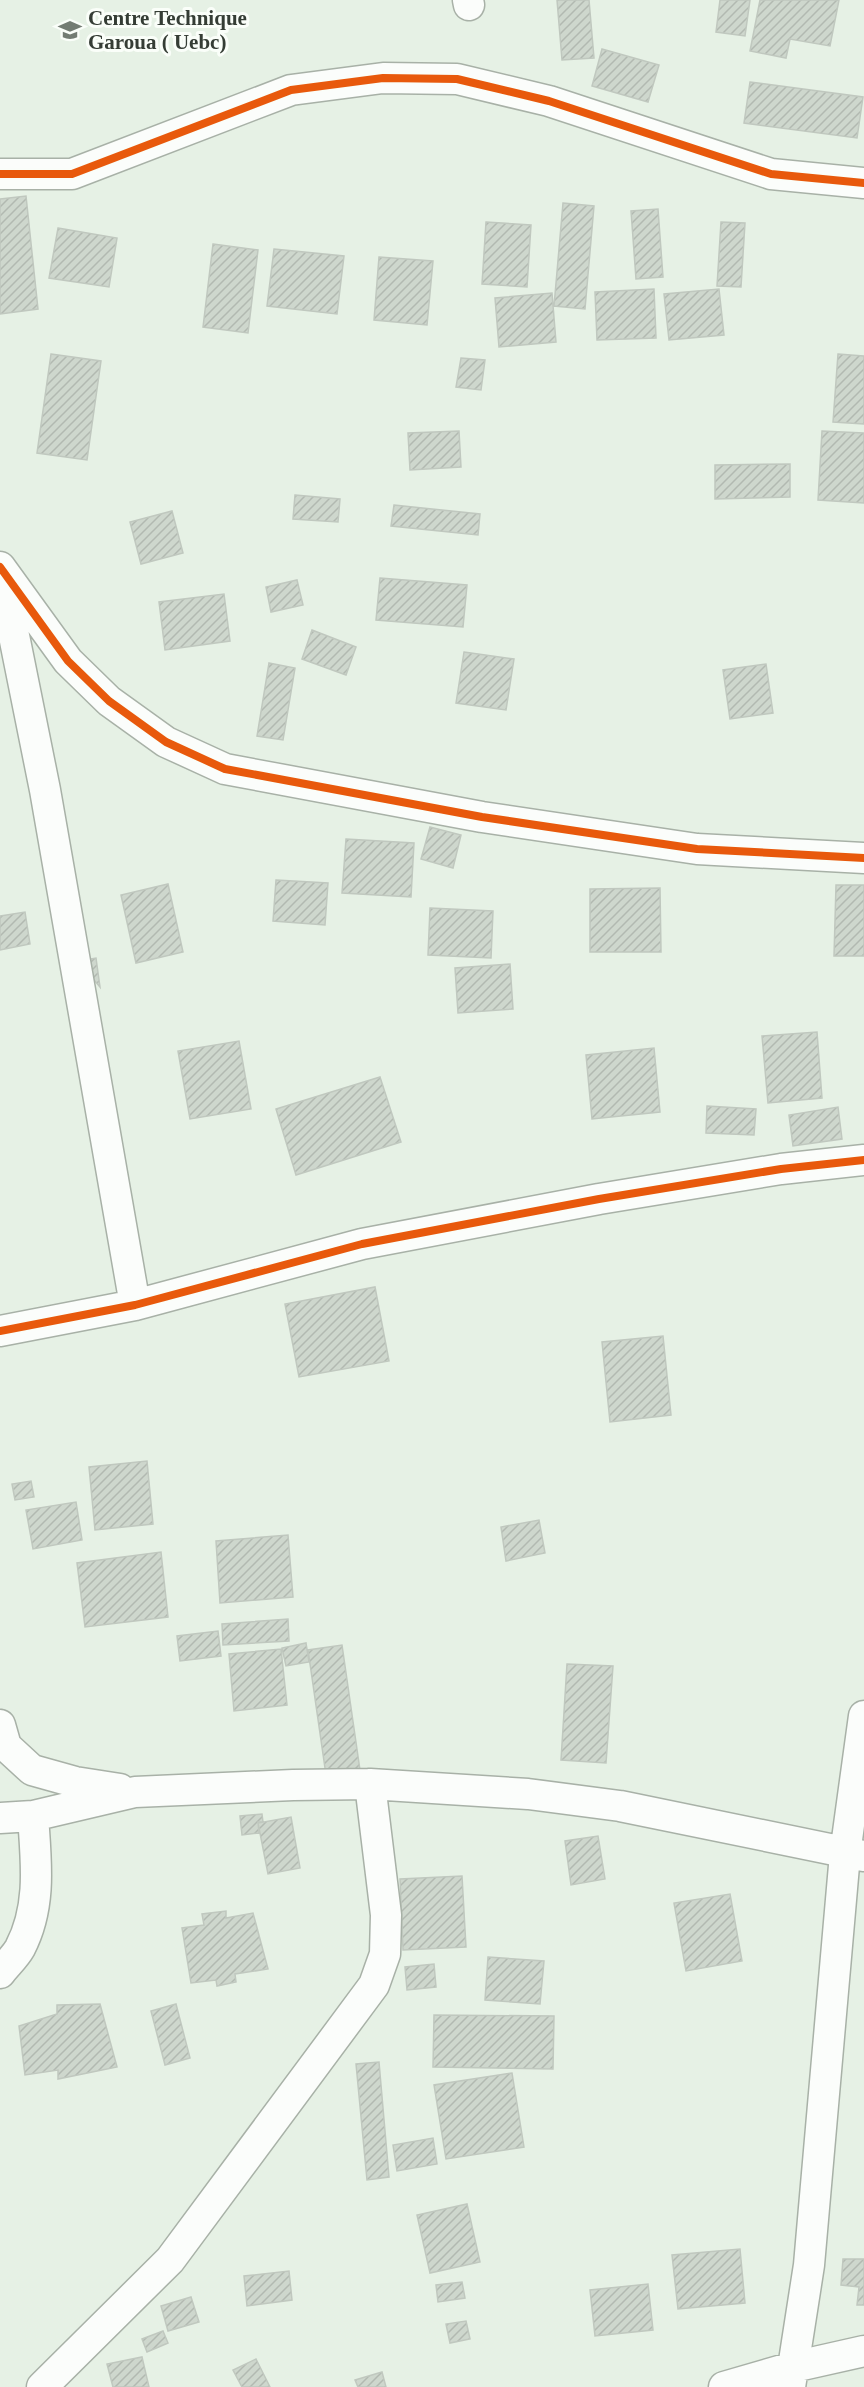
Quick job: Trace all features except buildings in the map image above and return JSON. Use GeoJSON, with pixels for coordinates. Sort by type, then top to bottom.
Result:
{"type":"FeatureCollection","features":[{"type":"Feature","properties":{"kind":"street"},"geometry":{"type":"LineString","coordinates":[[0,174],[72,174],[291,90],[383,78],[457,79],[549,101],[771,174],[864,183]]}},
{"type":"Feature","properties":{"kind":"street"},"geometry":{"type":"LineString","coordinates":[[0,568],[10,671],[45,790],[135,1305]]}},
{"type":"Feature","properties":{"kind":"street"},"geometry":{"type":"LineString","coordinates":[[0,568],[68,661],[109,701],[166,742],[225,769],[482,817],[697,849],[864,858]]}},
{"type":"Feature","properties":{"kind":"street"},"geometry":{"type":"LineString","coordinates":[[0,1331],[135,1305],[373,1242],[610,1197],[781,1168],[864,1160]]}},
{"type":"Feature","properties":{"kind":"street"},"geometry":{"type":"LineString","coordinates":[[792,2377],[809,2265],[854,1855],[864,1716]]}},
{"type":"Feature","properties":{"kind":"street"},"geometry":{"type":"LineString","coordinates":[[0,1725],[6,1746],[32,1770],[75,1782],[135,1792]]}},
{"type":"Feature","properties":{"kind":"street"},"geometry":{"type":"LineString","coordinates":[[0,1818],[33,1816],[135,1792],[370,1784],[528,1794],[620,1806],[854,1855]]}},
{"type":"Feature","properties":{"kind":"street"},"geometry":{"type":"LineString","coordinates":[[42,2387],[170,2260],[375,1985],[385,1954],[386,1915],[370,1784]]}},
{"type":"Feature","properties":{"kind":"street"},"geometry":{"type":"LineString","coordinates":[[0,1973],[20,1949],[33,1914],[37,1877],[33,1816]]}},
{"type":"Feature","properties":{"kind":"street"},"geometry":{"type":"LineString","coordinates":[[724,2387],[792,2377],[864,2351]]}},
{"type":"Feature","properties":{"kind":"cycle path"},"geometry":{"type":"LineString","coordinates":[[0,174],[72,174],[291,90],[383,78],[457,79],[549,101],[771,174],[864,183]]}},
{"type":"Feature","properties":{"kind":"cycle path"},"geometry":{"type":"LineString","coordinates":[[0,567],[68,661],[109,701],[166,742],[225,769],[482,817],[697,849],[864,858]]}},
{"type":"Feature","properties":{"kind":"cycle path"},"geometry":{"type":"LineString","coordinates":[[0,1331],[135,1305],[362,1244],[599,1199],[781,1169],[864,1160]]}},
{"type":"Feature","properties":{"kind":"place","name":"Centre Technique Garoua ( Uebc)"},"geometry":{"type":"Point","coordinates":[70,30]}}]}
